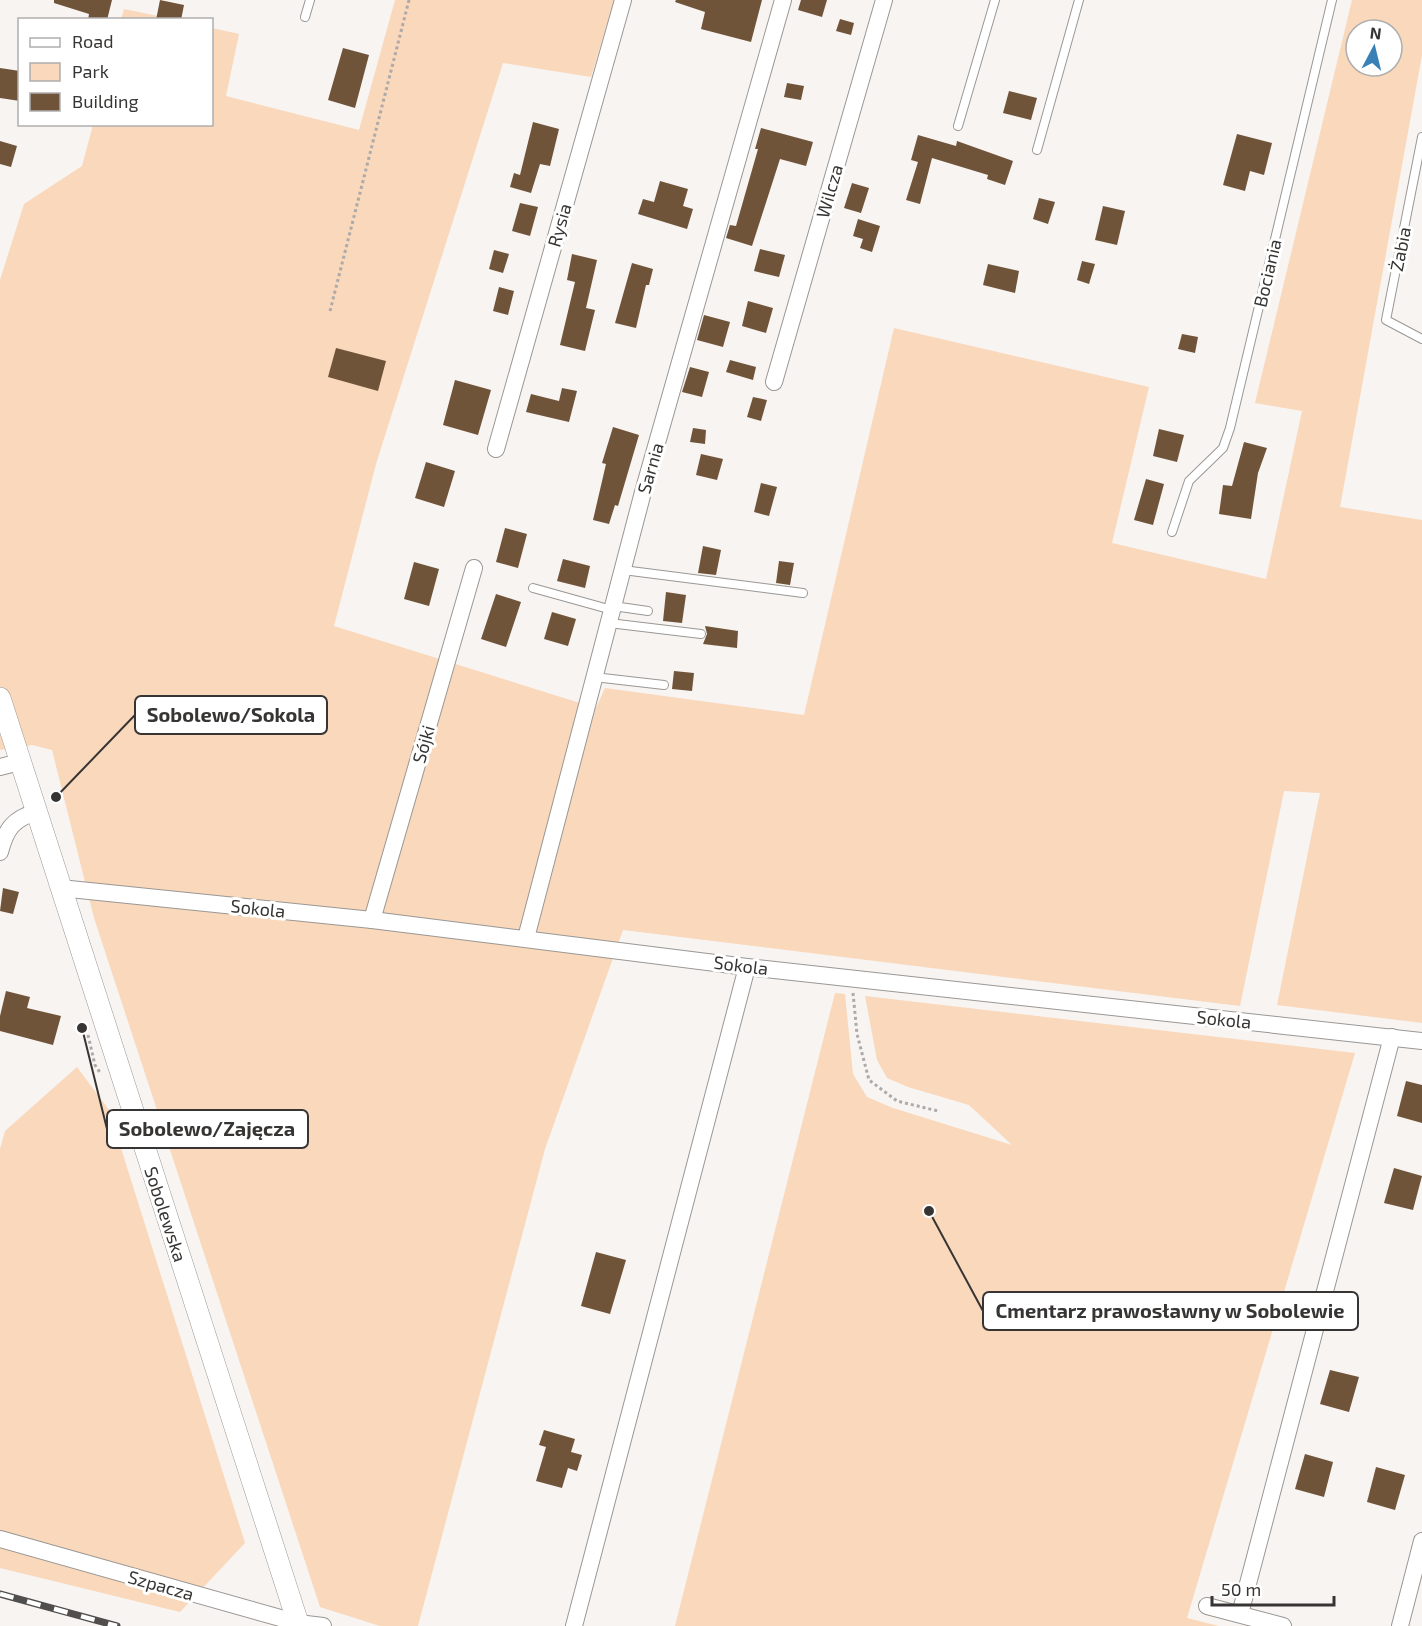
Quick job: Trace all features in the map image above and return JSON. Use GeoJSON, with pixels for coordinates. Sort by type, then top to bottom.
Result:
{"type":"FeatureCollection","features":[{"type":"Feature","properties":{"kind":"street","name":"Rysia"},"geometry":{"type":"LineString","coordinates":[[496,449],[623,0]]}},
{"type":"Feature","properties":{"kind":"street","name":"Sarnia"},"geometry":{"type":"LineString","coordinates":[[526,938],[623,570],[783,0]]}},
{"type":"Feature","properties":{"kind":"street","name":"Wilcza"},"geometry":{"type":"LineString","coordinates":[[774,382],[884,0]]}},
{"type":"Feature","properties":{"kind":"street","name":"Sójki"},"geometry":{"type":"LineString","coordinates":[[372,920],[474,568]]}},
{"type":"Feature","properties":{"kind":"street","name":"Sobolewska"},"geometry":{"type":"LineString","coordinates":[[0,698],[10,765],[36,812],[299,1625]]}},
{"type":"Feature","properties":{"kind":"street"},"geometry":{"type":"LineString","coordinates":[[0,852],[8,828],[15,820],[36,812]]}},
{"type":"Feature","properties":{"kind":"street","name":"Sokola"},"geometry":{"type":"LineString","coordinates":[[60,888],[372,920],[747,967],[1422,1041]]}},
{"type":"Feature","properties":{"kind":"street"},"geometry":{"type":"LineString","coordinates":[[573,1626],[747,967]]}},
{"type":"Feature","properties":{"kind":"street"},"geometry":{"type":"LineString","coordinates":[[1240,1614],[1392,1037]]}},
{"type":"Feature","properties":{"kind":"street","name":"Szpacza"},"geometry":{"type":"LineString","coordinates":[[0,1539],[299,1625],[323,1626]]}},
{"type":"Feature","properties":{"kind":"street"},"geometry":{"type":"LineString","coordinates":[[1400,1626],[1422,1541]]}},
{"type":"Feature","properties":{"kind":"street"},"geometry":{"type":"LineString","coordinates":[[1207,1606],[1283,1626]]}},
{"type":"Feature","properties":{"kind":"lane"},"geometry":{"type":"LineString","coordinates":[[305,17],[310,0]]}},
{"type":"Feature","properties":{"kind":"lane"},"geometry":{"type":"LineString","coordinates":[[958,126],[995,0]]}},
{"type":"Feature","properties":{"kind":"lane"},"geometry":{"type":"LineString","coordinates":[[1037,150],[1079,0]]}},
{"type":"Feature","properties":{"kind":"lane","name":"Bociania"},"geometry":{"type":"LineString","coordinates":[[1172,532],[1189,481],[1223,448],[1230,428],[1332,0]]}},
{"type":"Feature","properties":{"kind":"lane","name":"Żabia"},"geometry":{"type":"LineString","coordinates":[[1422,137],[1386,320],[1422,339]]}},
{"type":"Feature","properties":{"kind":"lane"},"geometry":{"type":"LineString","coordinates":[[623,570],[803,593]]}},
{"type":"Feature","properties":{"kind":"lane"},"geometry":{"type":"LineString","coordinates":[[533,588],[612,613],[701,634]]}},
{"type":"Feature","properties":{"kind":"lane"},"geometry":{"type":"LineString","coordinates":[[612,613],[648,611]]}},
{"type":"Feature","properties":{"kind":"lane"},"geometry":{"type":"LineString","coordinates":[[594,677],[664,685]]}},
{"type":"Feature","properties":{"kind":"path"},"geometry":{"type":"LineString","coordinates":[[330,311],[409,0]]}},
{"type":"Feature","properties":{"kind":"path"},"geometry":{"type":"LineString","coordinates":[[852,977],[857,1034],[869,1080],[897,1101],[938,1111]]}},
{"type":"Feature","properties":{"kind":"green space"},"geometry":{"type":"Polygon","coordinates":[[[395,0],[614,0],[591,77],[503,63],[376,464],[334,626],[596,708],[605,688],[804,715],[894,328],[1149,387],[1112,543],[1266,579],[1302,411],[1255,403],[1344,33],[1344,78],[1404,78],[1404,18],[1348,18],[1352,0],[1422,0],[1422,55],[1340,507],[1422,520],[1422,1023],[1277,1005],[1320,793],[1284,791],[1240,1006],[623,930],[545,1149],[418,1626],[380,1626],[320,1607],[94,918],[52,750],[32,745],[0,750],[0,280],[24,204],[82,166],[93,126],[213,126],[213,28],[239,34],[226,96],[359,130],[395,0]]]}},
{"type":"Feature","properties":{"kind":"green space"},"geometry":{"type":"Polygon","coordinates":[[[124,9],[168,18],[122,18],[124,9]]]}},
{"type":"Feature","properties":{"kind":"green space"},"geometry":{"type":"Polygon","coordinates":[[[835,993],[845,994],[853,1074],[867,1097],[893,1108],[1012,1145],[969,1105],[908,1087],[887,1078],[877,1060],[865,996],[1355,1053],[1187,1618],[1219,1626],[675,1626],[835,993]]]}},
{"type":"Feature","properties":{"kind":"green space"},"geometry":{"type":"Polygon","coordinates":[[[77,1067],[109,1110],[245,1543],[180,1612],[0,1568],[0,1149],[5,1131],[77,1067]]]}},
{"type":"Feature","properties":{"kind":"building"},"geometry":{"type":"Polygon","coordinates":[[[54,0],[112,0],[108,18],[88,18],[89,14],[54,3],[54,0]]]}},
{"type":"Feature","properties":{"kind":"building"},"geometry":{"type":"Polygon","coordinates":[[[160,0],[184,5],[181,18],[156,18],[160,0]]]}},
{"type":"Feature","properties":{"kind":"building"},"geometry":{"type":"Polygon","coordinates":[[[676,0],[762,0],[751,42],[701,29],[705,12],[675,2],[676,0]]]}},
{"type":"Feature","properties":{"kind":"building"},"geometry":{"type":"Polygon","coordinates":[[[801,0],[827,0],[822,17],[798,10],[801,0]]]}},
{"type":"Feature","properties":{"kind":"building"},"geometry":{"type":"Polygon","coordinates":[[[840,19],[854,23],[851,35],[836,31],[840,19]]]}},
{"type":"Feature","properties":{"kind":"building"},"geometry":{"type":"Polygon","coordinates":[[[343,48],[369,55],[355,108],[328,100],[343,48]]]}},
{"type":"Feature","properties":{"kind":"building"},"geometry":{"type":"Polygon","coordinates":[[[0,68],[18,71],[18,101],[0,98],[0,68]]]}},
{"type":"Feature","properties":{"kind":"building"},"geometry":{"type":"Polygon","coordinates":[[[787,83],[804,86],[801,100],[784,97],[787,83]]]}},
{"type":"Feature","properties":{"kind":"building"},"geometry":{"type":"Polygon","coordinates":[[[1009,91],[1037,98],[1031,120],[1003,113],[1009,91]]]}},
{"type":"Feature","properties":{"kind":"building"},"geometry":{"type":"Polygon","coordinates":[[[533,122],[559,129],[550,166],[540,164],[531,193],[510,187],[514,173],[520,175],[533,122]]]}},
{"type":"Feature","properties":{"kind":"building"},"geometry":{"type":"Polygon","coordinates":[[[761,128],[813,142],[806,166],[780,159],[752,246],[726,238],[730,225],[736,226],[758,149],[755,149],[761,128]]]}},
{"type":"Feature","properties":{"kind":"building"},"geometry":{"type":"Polygon","coordinates":[[[1237,134],[1272,143],[1264,175],[1250,171],[1245,191],[1223,185],[1237,134]]]}},
{"type":"Feature","properties":{"kind":"building"},"geometry":{"type":"Polygon","coordinates":[[[918,135],[956,146],[957,141],[1013,161],[1005,185],[987,179],[988,175],[932,158],[920,204],[906,200],[918,162],[911,160],[918,135]]]}},
{"type":"Feature","properties":{"kind":"building"},"geometry":{"type":"Polygon","coordinates":[[[0,141],[17,146],[11,167],[0,164],[0,141]]]}},
{"type":"Feature","properties":{"kind":"building"},"geometry":{"type":"Polygon","coordinates":[[[660,181],[688,189],[683,206],[693,209],[687,229],[638,214],[643,199],[654,202],[660,181]]]}},
{"type":"Feature","properties":{"kind":"building"},"geometry":{"type":"Polygon","coordinates":[[[852,183],[869,188],[861,213],[844,208],[852,183]]]}},
{"type":"Feature","properties":{"kind":"building"},"geometry":{"type":"Polygon","coordinates":[[[1039,198],[1055,202],[1048,224],[1033,219],[1039,198]]]}},
{"type":"Feature","properties":{"kind":"building"},"geometry":{"type":"Polygon","coordinates":[[[520,203],[538,207],[530,236],[512,231],[520,203]]]}},
{"type":"Feature","properties":{"kind":"building"},"geometry":{"type":"Polygon","coordinates":[[[1103,206],[1125,211],[1117,245],[1095,240],[1103,206]]]}},
{"type":"Feature","properties":{"kind":"building"},"geometry":{"type":"Polygon","coordinates":[[[858,219],[880,226],[872,252],[860,248],[863,239],[853,236],[858,219]]]}},
{"type":"Feature","properties":{"kind":"building"},"geometry":{"type":"Polygon","coordinates":[[[760,249],[785,255],[779,277],[754,271],[760,249]]]}},
{"type":"Feature","properties":{"kind":"building"},"geometry":{"type":"Polygon","coordinates":[[[494,250],[509,254],[503,273],[489,269],[494,250]]]}},
{"type":"Feature","properties":{"kind":"building"},"geometry":{"type":"Polygon","coordinates":[[[572,254],[597,260],[586,308],[595,310],[585,351],[560,345],[575,282],[567,280],[572,254]]]}},
{"type":"Feature","properties":{"kind":"building"},"geometry":{"type":"Polygon","coordinates":[[[1082,261],[1095,264],[1089,284],[1077,280],[1082,261]]]}},
{"type":"Feature","properties":{"kind":"building"},"geometry":{"type":"Polygon","coordinates":[[[632,263],[653,269],[649,285],[646,285],[636,328],[615,323],[632,263]]]}},
{"type":"Feature","properties":{"kind":"building"},"geometry":{"type":"Polygon","coordinates":[[[988,264],[1019,271],[1015,293],[983,285],[988,264]]]}},
{"type":"Feature","properties":{"kind":"building"},"geometry":{"type":"Polygon","coordinates":[[[499,287],[514,291],[508,315],[493,311],[499,287]]]}},
{"type":"Feature","properties":{"kind":"building"},"geometry":{"type":"Polygon","coordinates":[[[748,301],[773,308],[766,333],[742,326],[748,301]]]}},
{"type":"Feature","properties":{"kind":"building"},"geometry":{"type":"Polygon","coordinates":[[[704,315],[730,322],[723,347],[697,340],[704,315]]]}},
{"type":"Feature","properties":{"kind":"building"},"geometry":{"type":"Polygon","coordinates":[[[1182,334],[1198,337],[1195,353],[1178,349],[1182,334]]]}},
{"type":"Feature","properties":{"kind":"building"},"geometry":{"type":"Polygon","coordinates":[[[336,348],[386,361],[378,391],[328,377],[336,348]]]}},
{"type":"Feature","properties":{"kind":"building"},"geometry":{"type":"Polygon","coordinates":[[[730,360],[756,367],[753,380],[726,372],[730,360]]]}},
{"type":"Feature","properties":{"kind":"building"},"geometry":{"type":"Polygon","coordinates":[[[690,367],[709,372],[702,397],[682,392],[690,367]]]}},
{"type":"Feature","properties":{"kind":"building"},"geometry":{"type":"Polygon","coordinates":[[[455,380],[491,390],[478,435],[443,425],[455,380]]]}},
{"type":"Feature","properties":{"kind":"building"},"geometry":{"type":"Polygon","coordinates":[[[562,388],[577,391],[569,422],[526,412],[531,394],[559,401],[562,388]]]}},
{"type":"Feature","properties":{"kind":"building"},"geometry":{"type":"Polygon","coordinates":[[[753,397],[767,400],[761,421],[747,417],[753,397]]]}},
{"type":"Feature","properties":{"kind":"building"},"geometry":{"type":"Polygon","coordinates":[[[613,427],[639,435],[618,506],[615,505],[609,524],[593,520],[606,464],[602,463],[613,427]]]}},
{"type":"Feature","properties":{"kind":"building"},"geometry":{"type":"Polygon","coordinates":[[[693,428],[706,430],[705,444],[690,442],[693,428]]]}},
{"type":"Feature","properties":{"kind":"building"},"geometry":{"type":"Polygon","coordinates":[[[1159,429],[1184,435],[1177,462],[1153,456],[1159,429]]]}},
{"type":"Feature","properties":{"kind":"building"},"geometry":{"type":"Polygon","coordinates":[[[1244,442],[1267,448],[1258,473],[1251,519],[1219,514],[1223,485],[1232,486],[1244,442]]]}},
{"type":"Feature","properties":{"kind":"building"},"geometry":{"type":"Polygon","coordinates":[[[701,454],[723,459],[717,480],[696,475],[701,454]]]}},
{"type":"Feature","properties":{"kind":"building"},"geometry":{"type":"Polygon","coordinates":[[[426,462],[455,471],[444,507],[415,498],[426,462]]]}},
{"type":"Feature","properties":{"kind":"building"},"geometry":{"type":"Polygon","coordinates":[[[1146,479],[1164,484],[1153,525],[1134,520],[1146,479]]]}},
{"type":"Feature","properties":{"kind":"building"},"geometry":{"type":"Polygon","coordinates":[[[761,483],[777,487],[769,516],[754,512],[761,483]]]}},
{"type":"Feature","properties":{"kind":"building"},"geometry":{"type":"Polygon","coordinates":[[[505,528],[527,534],[518,568],[496,562],[505,528]]]}},
{"type":"Feature","properties":{"kind":"building"},"geometry":{"type":"Polygon","coordinates":[[[703,546],[721,550],[716,575],[698,573],[703,546]]]}},
{"type":"Feature","properties":{"kind":"building"},"geometry":{"type":"Polygon","coordinates":[[[563,559],[590,566],[585,588],[557,581],[563,559]]]}},
{"type":"Feature","properties":{"kind":"building"},"geometry":{"type":"Polygon","coordinates":[[[779,561],[794,563],[790,585],[776,583],[779,561]]]}},
{"type":"Feature","properties":{"kind":"building"},"geometry":{"type":"Polygon","coordinates":[[[414,562],[439,569],[429,606],[404,599],[414,562]]]}},
{"type":"Feature","properties":{"kind":"building"},"geometry":{"type":"Polygon","coordinates":[[[666,592],[686,595],[682,623],[663,621],[666,592]]]}},
{"type":"Feature","properties":{"kind":"building"},"geometry":{"type":"Polygon","coordinates":[[[496,594],[521,602],[506,647],[481,639],[496,594]]]}},
{"type":"Feature","properties":{"kind":"building"},"geometry":{"type":"Polygon","coordinates":[[[552,612],[576,619],[568,646],[544,639],[552,612]]]}},
{"type":"Feature","properties":{"kind":"building"},"geometry":{"type":"Polygon","coordinates":[[[705,626],[738,631],[737,648],[703,644],[707,634],[705,626]]]}},
{"type":"Feature","properties":{"kind":"building"},"geometry":{"type":"Polygon","coordinates":[[[674,671],[694,673],[692,691],[672,689],[674,671]]]}},
{"type":"Feature","properties":{"kind":"building"},"geometry":{"type":"Polygon","coordinates":[[[3,888],[19,892],[13,914],[0,911],[3,888]]]}},
{"type":"Feature","properties":{"kind":"building"},"geometry":{"type":"Polygon","coordinates":[[[6,991],[30,997],[27,1008],[61,1016],[53,1045],[0,1031],[0,1016],[6,991]]]}},
{"type":"Feature","properties":{"kind":"building"},"geometry":{"type":"Polygon","coordinates":[[[1406,1081],[1422,1085],[1422,1123],[1397,1116],[1406,1081]]]}},
{"type":"Feature","properties":{"kind":"building"},"geometry":{"type":"Polygon","coordinates":[[[1394,1168],[1422,1176],[1413,1210],[1384,1203],[1394,1168]]]}},
{"type":"Feature","properties":{"kind":"building"},"geometry":{"type":"Polygon","coordinates":[[[596,1252],[626,1260],[610,1314],[581,1306],[596,1252]]]}},
{"type":"Feature","properties":{"kind":"building"},"geometry":{"type":"Polygon","coordinates":[[[1330,1370],[1359,1377],[1349,1412],[1320,1404],[1330,1370]]]}},
{"type":"Feature","properties":{"kind":"building"},"geometry":{"type":"Polygon","coordinates":[[[544,1430],[575,1439],[571,1452],[582,1455],[577,1471],[568,1468],[562,1488],[536,1481],[546,1447],[539,1445],[544,1430]]]}},
{"type":"Feature","properties":{"kind":"building"},"geometry":{"type":"Polygon","coordinates":[[[1305,1454],[1333,1462],[1324,1497],[1295,1489],[1305,1454]]]}},
{"type":"Feature","properties":{"kind":"building"},"geometry":{"type":"Polygon","coordinates":[[[1376,1467],[1405,1475],[1395,1510],[1367,1502],[1376,1467]]]}},
{"type":"Feature","properties":{"kind":"railway"},"geometry":{"type":"LineString","coordinates":[[0,1594],[117,1626]]}},
{"type":"Feature","properties":{"kind":"place","name":"Sobolewo/Sokola"},"geometry":{"type":"Point","coordinates":[56,797]}},
{"type":"Feature","properties":{"kind":"place","name":"Sobolewo/Zajęcza"},"geometry":{"type":"Point","coordinates":[82,1028]}},
{"type":"Feature","properties":{"kind":"place","name":"Cmentarz prawosławny w Sobolewie"},"geometry":{"type":"Point","coordinates":[929,1211]}}]}
